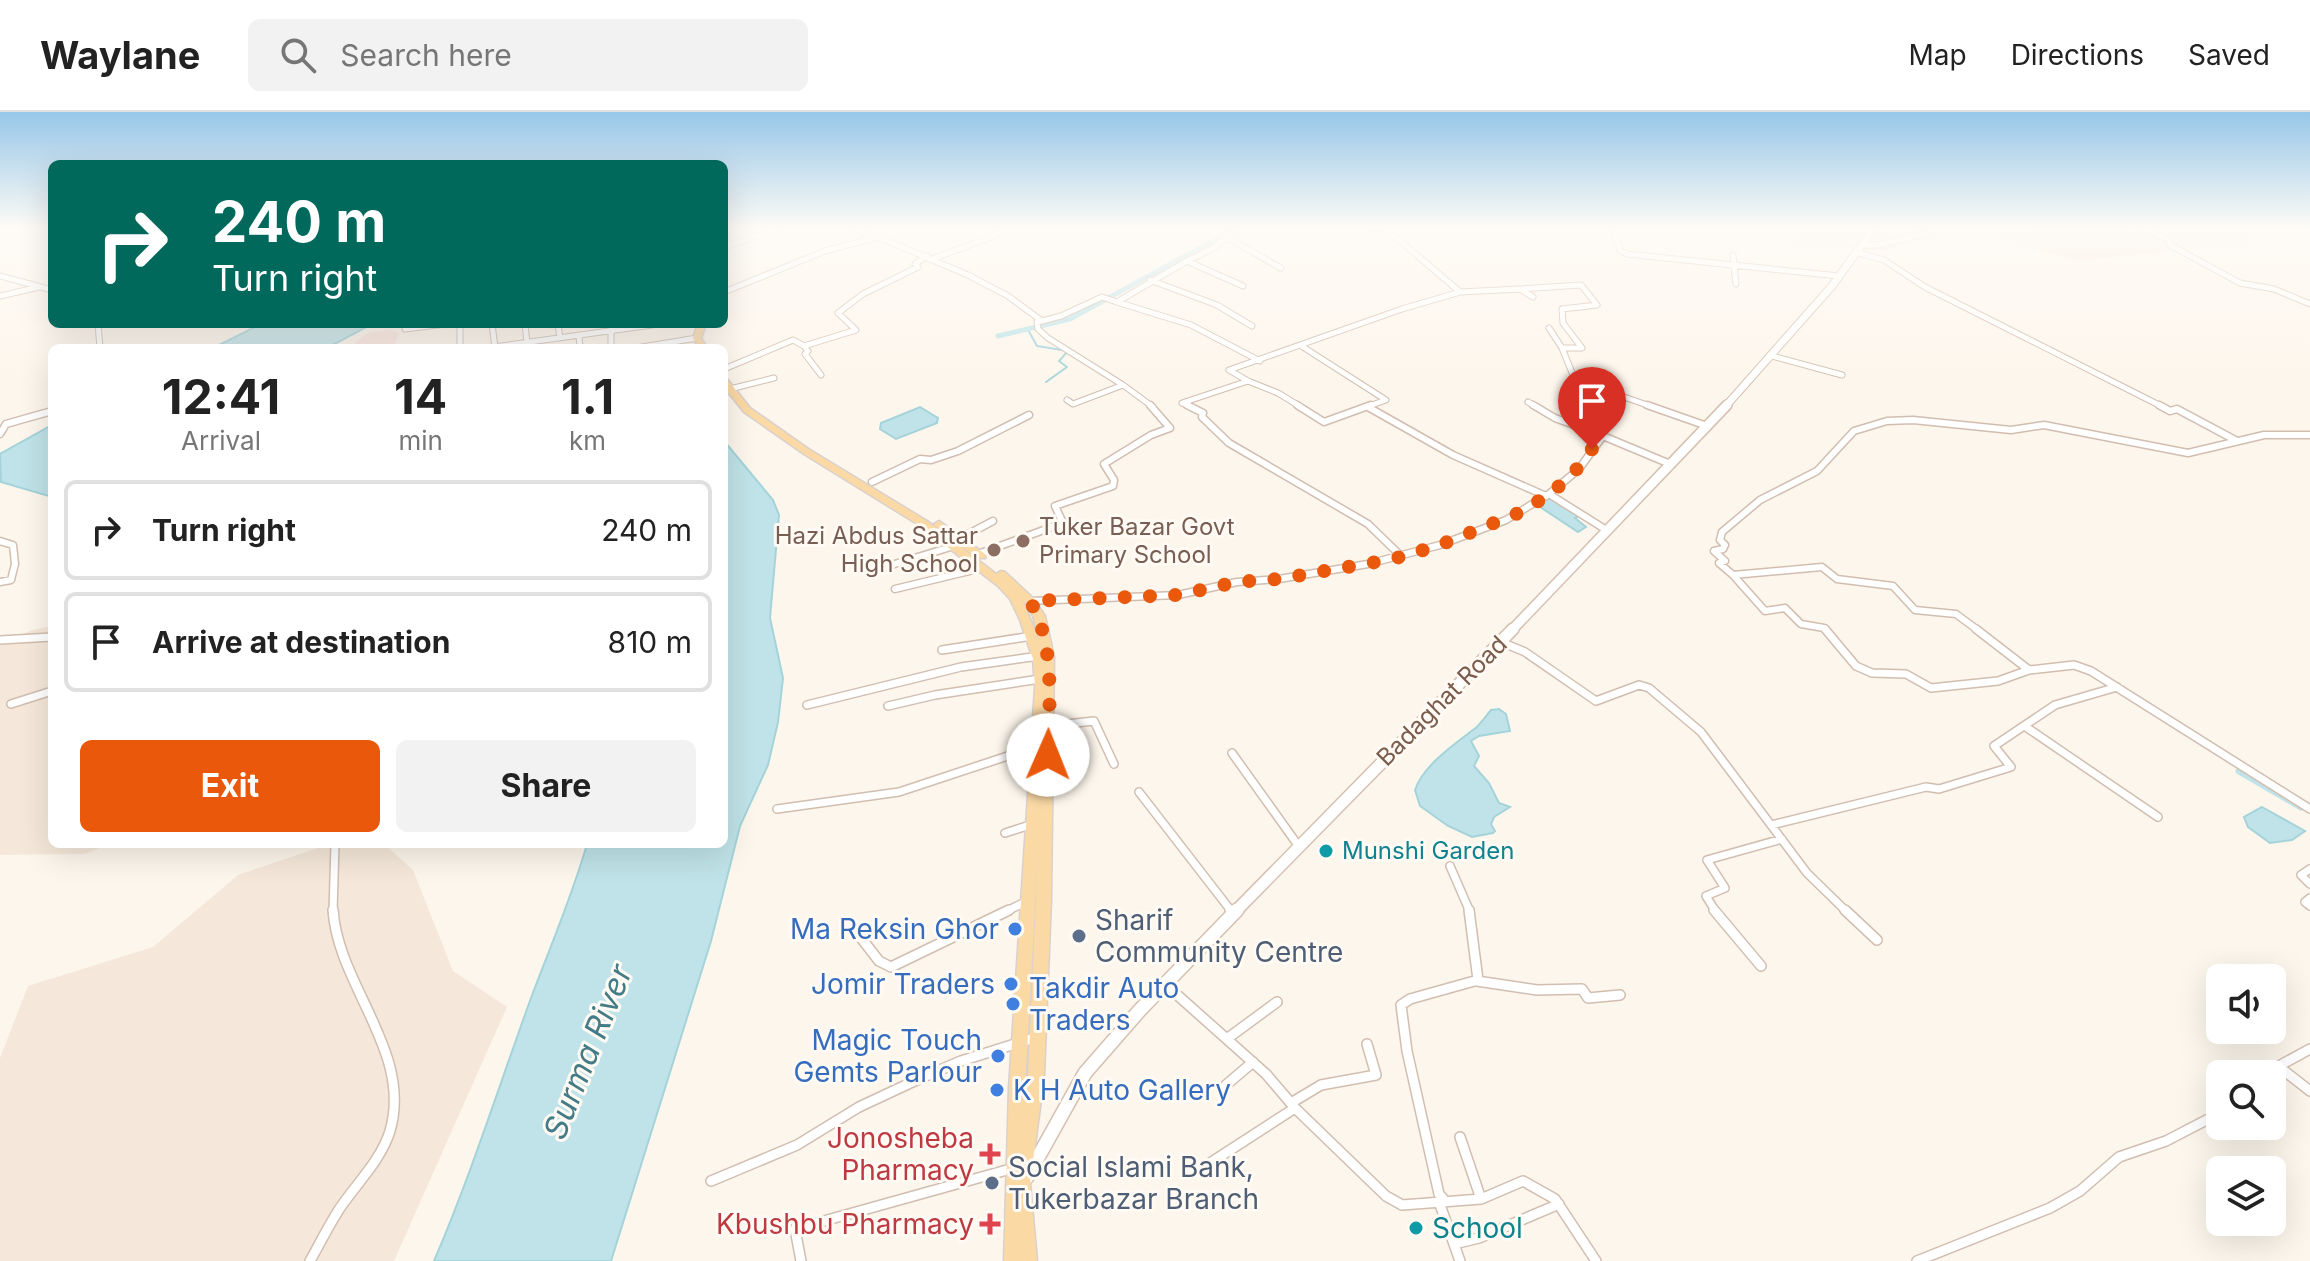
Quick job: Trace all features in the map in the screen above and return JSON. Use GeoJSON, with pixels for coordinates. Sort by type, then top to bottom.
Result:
{"type":"FeatureCollection","features":[{"type":"Feature","properties":{"kind":"main road","name":"Badaghat Road"},"geometry":{"type":"LineString","coordinates":[[1017,1184],[1028,1176],[1085,1073],[1426,715],[1608,531],[1772,356],[1835,281]]}},
{"type":"Feature","properties":{"kind":"main road"},"geometry":{"type":"LineString","coordinates":[[701,328],[697,338],[701,344]]}},
{"type":"Feature","properties":{"kind":"main road"},"geometry":{"type":"LineString","coordinates":[[729,387],[751,409],[957,542]]}},
{"type":"Feature","properties":{"kind":"main road"},"geometry":{"type":"LineString","coordinates":[[778,427],[872,482],[957,542],[1030,601],[1039,616],[1048,657],[1049,726],[1034,953],[1020,1041],[1014,1168],[1028,1261]]}},
{"type":"Feature","properties":{"kind":"main road"},"geometry":{"type":"LineString","coordinates":[[980,561],[1015,597],[1039,656],[1035,823],[1029,900],[1034,953],[1036,1077],[1017,1184],[1013,1261]]}},
{"type":"Feature","properties":{"kind":"main road"},"geometry":{"type":"LineString","coordinates":[[1018,1077],[1036,1077]]}},
{"type":"Feature","properties":{"kind":"street"},"geometry":{"type":"LineString","coordinates":[[19,281],[48,289]]}},
{"type":"Feature","properties":{"kind":"street"},"geometry":{"type":"LineString","coordinates":[[728,290],[752,281]]}},
{"type":"Feature","properties":{"kind":"street"},"geometry":{"type":"LineString","coordinates":[[804,346],[856,330],[838,313],[863,294],[890,281]]}},
{"type":"Feature","properties":{"kind":"street"},"geometry":{"type":"LineString","coordinates":[[895,589],[980,561],[1063,523],[1055,506],[1113,486],[1114,480],[1104,464],[1151,435],[1170,428],[1158,411],[1039,324],[1008,296],[976,281]]}},
{"type":"Feature","properties":{"kind":"street"},"geometry":{"type":"LineString","coordinates":[[1116,302],[1149,281]]}},
{"type":"Feature","properties":{"kind":"street"},"geometry":{"type":"LineString","coordinates":[[1152,281],[1217,305],[1252,326]]}},
{"type":"Feature","properties":{"kind":"street"},"geometry":{"type":"LineString","coordinates":[[1231,281],[1243,286]]}},
{"type":"Feature","properties":{"kind":"street"},"geometry":{"type":"LineString","coordinates":[[1447,281],[1460,292]]}},
{"type":"Feature","properties":{"kind":"street"},"geometry":{"type":"LineString","coordinates":[[1915,281],[2081,367],[2170,411],[2177,409],[2237,441]]}},
{"type":"Feature","properties":{"kind":"street"},"geometry":{"type":"LineString","coordinates":[[2236,281],[2274,289],[2310,304]]}},
{"type":"Feature","properties":{"kind":"street"},"geometry":{"type":"LineString","coordinates":[[1303,347],[1386,399],[1324,422],[1278,393],[1229,370],[1303,347],[1427,300],[1460,292],[1581,285],[1597,305],[1562,309],[1563,323],[1582,348],[1562,348]]}},
{"type":"Feature","properties":{"kind":"street"},"geometry":{"type":"LineString","coordinates":[[0,296],[41,286]]}},
{"type":"Feature","properties":{"kind":"street"},"geometry":{"type":"LineString","coordinates":[[1520,289],[1533,297]]}},
{"type":"Feature","properties":{"kind":"street"},"geometry":{"type":"LineString","coordinates":[[1039,324],[1103,297],[1155,310],[1217,337],[1260,361]]}},
{"type":"Feature","properties":{"kind":"street"},"geometry":{"type":"LineString","coordinates":[[405,329],[413,328]]}},
{"type":"Feature","properties":{"kind":"street"},"geometry":{"type":"LineString","coordinates":[[525,328],[527,343]]}},
{"type":"Feature","properties":{"kind":"street"},"geometry":{"type":"LineString","coordinates":[[559,328],[560,338]]}},
{"type":"Feature","properties":{"kind":"street"},"geometry":{"type":"LineString","coordinates":[[592,328],[593,333]]}},
{"type":"Feature","properties":{"kind":"street"},"geometry":{"type":"LineString","coordinates":[[519,344],[618,328]]}},
{"type":"Feature","properties":{"kind":"street"},"geometry":{"type":"LineString","coordinates":[[1549,328],[1562,348],[1575,380],[1707,426]]}},
{"type":"Feature","properties":{"kind":"street"},"geometry":{"type":"LineString","coordinates":[[611,330],[611,344]]}},
{"type":"Feature","properties":{"kind":"street"},"geometry":{"type":"LineString","coordinates":[[579,335],[580,344]]}},
{"type":"Feature","properties":{"kind":"street"},"geometry":{"type":"LineString","coordinates":[[660,344],[697,338]]}},
{"type":"Feature","properties":{"kind":"street"},"geometry":{"type":"LineString","coordinates":[[728,367],[793,340],[804,346],[808,351],[805,354],[821,375]]}},
{"type":"Feature","properties":{"kind":"street"},"geometry":{"type":"LineString","coordinates":[[1772,356],[1842,375]]}},
{"type":"Feature","properties":{"kind":"street"},"geometry":{"type":"LineString","coordinates":[[729,387],[774,378]]}},
{"type":"Feature","properties":{"kind":"street"},"geometry":{"type":"LineString","coordinates":[[1248,381],[1182,403],[1203,413],[1202,417],[1228,443],[1345,511],[1386,540],[1401,556]]}},
{"type":"Feature","properties":{"kind":"street"},"geometry":{"type":"LineString","coordinates":[[1067,400],[1073,404],[1123,385]]}},
{"type":"Feature","properties":{"kind":"street"},"geometry":{"type":"LineString","coordinates":[[1528,402],[1555,418],[1670,464]]}},
{"type":"Feature","properties":{"kind":"street"},"geometry":{"type":"LineString","coordinates":[[1368,407],[1453,455],[1548,495],[1608,531]]}},
{"type":"Feature","properties":{"kind":"street"},"geometry":{"type":"LineString","coordinates":[[0,434],[3,423],[48,412]]}},
{"type":"Feature","properties":{"kind":"street"},"geometry":{"type":"LineString","coordinates":[[872,482],[920,459],[929,462],[967,447],[1029,415]]}},
{"type":"Feature","properties":{"kind":"street"},"geometry":{"type":"LineString","coordinates":[[2310,435],[2279,433],[2237,441],[2203,453],[2188,453],[2044,425],[2011,430],[1928,421],[1887,421],[1854,431],[1817,471],[1797,478],[1760,500],[1722,532],[1720,540],[1725,545],[1723,549],[1714,551],[1725,561],[1719,563],[1765,611],[1785,608],[1801,624],[1824,628],[1856,666],[1872,673],[1906,674],[1931,688],[1998,681],[2029,670],[2080,665],[2310,809]]}},
{"type":"Feature","properties":{"kind":"street"},"geometry":{"type":"LineString","coordinates":[[1030,601],[1178,595],[1237,582],[1300,576],[1401,556],[1506,520],[1548,495],[1579,469],[1604,436]]}},
{"type":"Feature","properties":{"kind":"street"},"geometry":{"type":"LineString","coordinates":[[875,570],[957,542],[993,521]]}},
{"type":"Feature","properties":{"kind":"street"},"geometry":{"type":"LineString","coordinates":[[0,541],[13,545],[15,564],[11,580],[0,582]]}},
{"type":"Feature","properties":{"kind":"street"},"geometry":{"type":"LineString","coordinates":[[1733,575],[1822,567],[1837,579],[1893,586],[1915,610],[1950,612],[2029,670]]}},
{"type":"Feature","properties":{"kind":"street"},"geometry":{"type":"LineString","coordinates":[[942,650],[1032,636]]}},
{"type":"Feature","properties":{"kind":"street"},"geometry":{"type":"LineString","coordinates":[[0,640],[48,637]]}},
{"type":"Feature","properties":{"kind":"street"},"geometry":{"type":"LineString","coordinates":[[1501,642],[1525,652],[1596,701],[1639,685],[1649,688],[1701,732],[1807,873],[1877,940]]}},
{"type":"Feature","properties":{"kind":"street"},"geometry":{"type":"LineString","coordinates":[[807,705],[961,667],[1039,656]]}},
{"type":"Feature","properties":{"kind":"street"},"geometry":{"type":"LineString","coordinates":[[888,706],[935,695],[1040,679]]}},
{"type":"Feature","properties":{"kind":"street"},"geometry":{"type":"LineString","coordinates":[[1771,825],[1926,787],[1939,789],[2011,767],[1994,746],[2055,705],[2118,687]]}},
{"type":"Feature","properties":{"kind":"street"},"geometry":{"type":"LineString","coordinates":[[11,704],[48,692]]}},
{"type":"Feature","properties":{"kind":"street"},"geometry":{"type":"LineString","coordinates":[[1049,726],[1094,721],[1114,764]]}},
{"type":"Feature","properties":{"kind":"street"},"geometry":{"type":"LineString","coordinates":[[2026,727],[2158,817]]}},
{"type":"Feature","properties":{"kind":"street"},"geometry":{"type":"LineString","coordinates":[[777,809],[899,792],[1038,746]]}},
{"type":"Feature","properties":{"kind":"street"},"geometry":{"type":"LineString","coordinates":[[1232,753],[1300,848]]}},
{"type":"Feature","properties":{"kind":"street"},"geometry":{"type":"LineString","coordinates":[[1139,792],[1234,915]]}},
{"type":"Feature","properties":{"kind":"street"},"geometry":{"type":"LineString","coordinates":[[1005,833],[1035,823]]}},
{"type":"Feature","properties":{"kind":"street"},"geometry":{"type":"LineString","coordinates":[[1761,966],[1706,900],[1706,896],[1725,888],[1707,860],[1712,856],[1782,839]]}},
{"type":"Feature","properties":{"kind":"street"},"geometry":{"type":"LineString","coordinates":[[310,1261],[341,1206],[381,1155],[391,1128],[396,1101],[391,1070],[343,958],[333,919],[330,906],[335,848]]}},
{"type":"Feature","properties":{"kind":"street"},"geometry":{"type":"LineString","coordinates":[[1450,866],[1471,914],[1477,981]]}},
{"type":"Feature","properties":{"kind":"street"},"geometry":{"type":"LineString","coordinates":[[2310,869],[2301,875],[2310,884]]}},
{"type":"Feature","properties":{"kind":"street"},"geometry":{"type":"LineString","coordinates":[[2310,898],[2305,902],[2310,906]]}},
{"type":"Feature","properties":{"kind":"street"},"geometry":{"type":"LineString","coordinates":[[851,925],[879,961],[891,967],[1029,900]]}},
{"type":"Feature","properties":{"kind":"street"},"geometry":{"type":"LineString","coordinates":[[1460,1261],[1439,1194],[1407,1051],[1401,1005],[1410,999],[1477,981],[1537,990],[1582,989],[1588,998],[1620,995]]}},
{"type":"Feature","properties":{"kind":"street"},"geometry":{"type":"LineString","coordinates":[[1166,985],[1228,1038],[1386,1196],[1402,1205],[1481,1199],[1523,1181],[1559,1204],[1596,1261]]}},
{"type":"Feature","properties":{"kind":"street"},"geometry":{"type":"LineString","coordinates":[[1228,1038],[1277,1002]]}},
{"type":"Feature","properties":{"kind":"street"},"geometry":{"type":"LineString","coordinates":[[711,1181],[797,1145],[859,1107],[921,1078],[1037,1037]]}},
{"type":"Feature","properties":{"kind":"street"},"geometry":{"type":"LineString","coordinates":[[1207,1165],[1321,1085],[1376,1075],[1367,1044]]}},
{"type":"Feature","properties":{"kind":"street"},"geometry":{"type":"LineString","coordinates":[[2286,1062],[2310,1049]]}},
{"type":"Feature","properties":{"kind":"street"},"geometry":{"type":"LineString","coordinates":[[1226,1085],[1253,1062]]}},
{"type":"Feature","properties":{"kind":"street"},"geometry":{"type":"LineString","coordinates":[[2286,1072],[2310,1091]]}},
{"type":"Feature","properties":{"kind":"street"},"geometry":{"type":"LineString","coordinates":[[1917,1261],[2050,1208],[2080,1191],[2119,1157],[2166,1141],[2206,1120]]}},
{"type":"Feature","properties":{"kind":"street"},"geometry":{"type":"LineString","coordinates":[[1460,1137],[1481,1199]]}},
{"type":"Feature","properties":{"kind":"street"},"geometry":{"type":"LineString","coordinates":[[801,1261],[795,1229],[1014,1168]]}},
{"type":"Feature","properties":{"kind":"street"},"geometry":{"type":"LineString","coordinates":[[1454,1244],[1479,1238],[1559,1204]]}},
{"type":"Feature","properties":{"kind":"shaded area"},"geometry":{"type":"Polygon","coordinates":[[[390,330],[399,333],[395,344],[353,344],[368,333],[390,330]]]}},
{"type":"Feature","properties":{"kind":"shaded area"},"geometry":{"type":"Polygon","coordinates":[[[48,627],[48,848],[100,848],[85,854],[0,855],[0,644],[48,627]]]}},
{"type":"Feature","properties":{"kind":"shaded area"},"geometry":{"type":"Polygon","coordinates":[[[318,848],[388,848],[413,870],[453,971],[507,1007],[394,1261],[0,1261],[0,1058],[28,986],[153,947],[238,875],[318,848]]]}},
{"type":"Feature","properties":{"kind":"water"},"geometry":{"type":"Polygon","coordinates":[[[253,328],[364,328],[334,344],[221,344],[253,328]]]}},
{"type":"Feature","properties":{"kind":"water"},"geometry":{"type":"Polygon","coordinates":[[[920,407],[938,418],[937,423],[896,439],[880,429],[881,423],[920,407]]]}},
{"type":"Feature","properties":{"kind":"water"},"geometry":{"type":"Polygon","coordinates":[[[48,427],[48,496],[1,482],[0,454],[48,427]]]}},
{"type":"Feature","properties":{"kind":"water","name":"Surma River"},"geometry":{"type":"Polygon","coordinates":[[[728,446],[773,500],[779,515],[770,618],[783,678],[778,722],[768,765],[740,826],[711,941],[611,1261],[434,1261],[586,848],[728,848],[728,446]]]}},
{"type":"Feature","properties":{"kind":"water"},"geometry":{"type":"Polygon","coordinates":[[[1551,497],[1579,516],[1575,518],[1586,527],[1578,532],[1537,505],[1551,497]]]}},
{"type":"Feature","properties":{"kind":"water"},"geometry":{"type":"Polygon","coordinates":[[[1499,709],[1506,714],[1510,731],[1479,736],[1471,741],[1479,756],[1474,766],[1489,783],[1499,803],[1510,807],[1494,817],[1491,824],[1493,833],[1472,837],[1448,826],[1420,806],[1415,790],[1440,757],[1476,728],[1491,710],[1499,709]]]}},
{"type":"Feature","properties":{"kind":"water"},"geometry":{"type":"Polygon","coordinates":[[[2262,807],[2305,831],[2292,840],[2270,843],[2248,827],[2244,817],[2262,807]]]}},
{"type":"Feature","properties":{"kind":"waterway"},"geometry":{"type":"LineString","coordinates":[[998,336],[1070,319],[1140,281]]}},
{"type":"Feature","properties":{"kind":"waterway"},"geometry":{"type":"LineString","coordinates":[[1027,328],[1037,346],[1062,350]]}},
{"type":"Feature","properties":{"kind":"waterway"},"geometry":{"type":"LineString","coordinates":[[1046,382],[1067,367],[1059,361],[1068,351]]}},
{"type":"Feature","properties":{"kind":"waterway"},"geometry":{"type":"LineString","coordinates":[[2239,771],[2301,807]]}},
{"type":"Feature","properties":{"kind":"place","name":"Tuker Bazar Govt Primary School"},"geometry":{"type":"Point","coordinates":[1023,541]}},
{"type":"Feature","properties":{"kind":"place","name":"Hazi Abdus Sattar High School"},"geometry":{"type":"Point","coordinates":[994,550]}},
{"type":"Feature","properties":{"kind":"place","name":"Munshi Garden"},"geometry":{"type":"Point","coordinates":[1326,851]}},
{"type":"Feature","properties":{"kind":"place","name":"Ma Reksin Ghor"},"geometry":{"type":"Point","coordinates":[1015,929]}},
{"type":"Feature","properties":{"kind":"place","name":"Sharif Community Centre"},"geometry":{"type":"Point","coordinates":[1079,936]}},
{"type":"Feature","properties":{"kind":"place","name":"Jomir Traders"},"geometry":{"type":"Point","coordinates":[1011,984]}},
{"type":"Feature","properties":{"kind":"place","name":"Takdir Auto Traders"},"geometry":{"type":"Point","coordinates":[1013,1004]}},
{"type":"Feature","properties":{"kind":"place","name":"Magic Touch Gemts Parlour"},"geometry":{"type":"Point","coordinates":[998,1056]}},
{"type":"Feature","properties":{"kind":"place","name":"K H Auto Gallery"},"geometry":{"type":"Point","coordinates":[997,1090]}},
{"type":"Feature","properties":{"kind":"place","name":"Jonosheba Pharmacy"},"geometry":{"type":"Point","coordinates":[990,1154]}},
{"type":"Feature","properties":{"kind":"place","name":"Social Islami Bank, Tukerbazar Branch"},"geometry":{"type":"Point","coordinates":[992,1183]}},
{"type":"Feature","properties":{"kind":"place","name":"Kbushbu Pharmacy"},"geometry":{"type":"Point","coordinates":[990,1224]}},
{"type":"Feature","properties":{"kind":"place","name":"School"},"geometry":{"type":"Point","coordinates":[1416,1228]}},
{"type":"Feature","properties":{"kind":"route"},"geometry":{"type":"LineString","coordinates":[[1048,755],[1048,657],[1039,616],[1030,601],[1111,596],[1162,597],[1237,582],[1279,579],[1393,559],[1440,545],[1526,510],[1569,479],[1592,449]]}}]}
